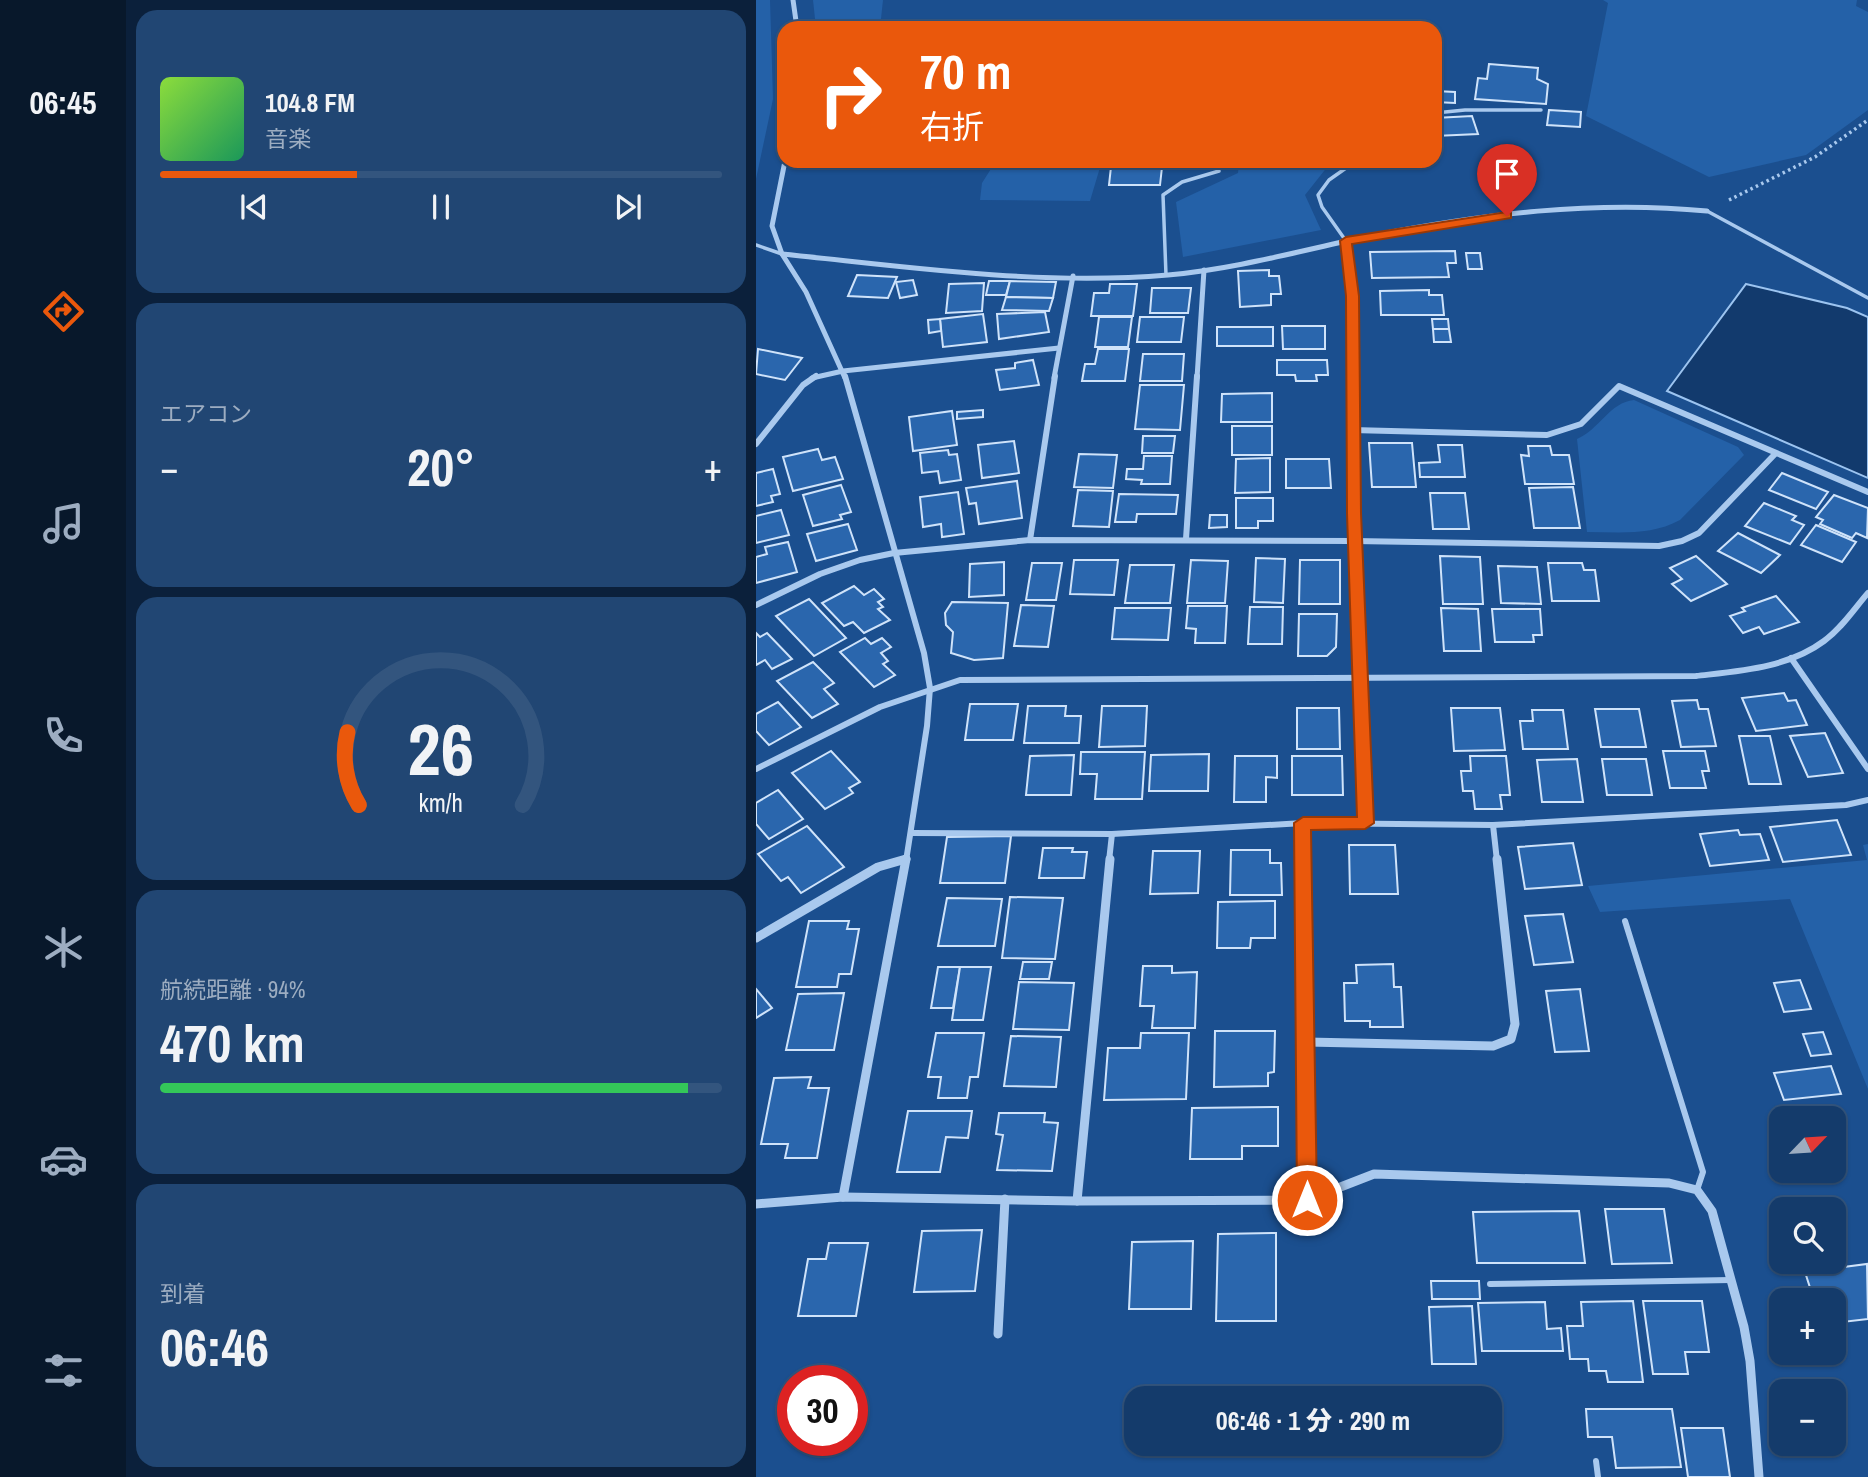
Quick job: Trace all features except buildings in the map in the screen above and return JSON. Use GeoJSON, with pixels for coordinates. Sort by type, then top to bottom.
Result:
{"type":"FeatureCollection","features":[{"type":"Feature","properties":{"kind":"street"},"geometry":{"type":"LineString","coordinates":[[793,0],[796,21]]}},
{"type":"Feature","properties":{"kind":"street"},"geometry":{"type":"LineString","coordinates":[[784,168],[772,226],[782,254],[806,292],[843,371],[924,653],[930,688],[911,833],[843,1196]]}},
{"type":"Feature","properties":{"kind":"street"},"geometry":{"type":"LineString","coordinates":[[782,254],[1010,276],[1166,275],[1480,219],[1613,204],[1707,211]]}},
{"type":"Feature","properties":{"kind":"street"},"geometry":{"type":"LineString","coordinates":[[1346,241],[1352,296],[1354,541],[1365,823]]}},
{"type":"Feature","properties":{"kind":"street"},"geometry":{"type":"LineString","coordinates":[[1186,539],[1204,270]]}},
{"type":"Feature","properties":{"kind":"street"},"geometry":{"type":"LineString","coordinates":[[1030,540],[1059,348],[1073,276]]}},
{"type":"Feature","properties":{"kind":"street"},"geometry":{"type":"LineString","coordinates":[[756,444],[803,385],[813,377],[843,371],[1059,348]]}},
{"type":"Feature","properties":{"kind":"street"},"geometry":{"type":"LineString","coordinates":[[1352,430],[1548,435],[1581,424],[1619,386],[1868,492]]}},
{"type":"Feature","properties":{"kind":"street"},"geometry":{"type":"LineString","coordinates":[[756,605],[820,574],[860,560],[894,553],[1030,540],[1186,539],[1652,547],[1672,545],[1699,533],[1775,454]]}},
{"type":"Feature","properties":{"kind":"street"},"geometry":{"type":"LineString","coordinates":[[756,769],[859,714],[960,680],[1696,676],[1745,671],[1791,658],[1825,641],[1868,593]]}},
{"type":"Feature","properties":{"kind":"street"},"geometry":{"type":"LineString","coordinates":[[1791,658],[1868,769]]}},
{"type":"Feature","properties":{"kind":"street"},"geometry":{"type":"LineString","coordinates":[[911,833],[1112,834],[1303,823],[1493,825],[1846,805],[1868,800]]}},
{"type":"Feature","properties":{"kind":"street"},"geometry":{"type":"LineString","coordinates":[[1303,823],[1307,1200]]}},
{"type":"Feature","properties":{"kind":"street"},"geometry":{"type":"LineString","coordinates":[[1307,1042],[1493,1046],[1511,1039],[1515,1024],[1493,825]]}},
{"type":"Feature","properties":{"kind":"street"},"geometry":{"type":"LineString","coordinates":[[1077,1201],[1112,834]]}},
{"type":"Feature","properties":{"kind":"street"},"geometry":{"type":"LineString","coordinates":[[756,938],[878,867],[906,859]]}},
{"type":"Feature","properties":{"kind":"street"},"geometry":{"type":"LineString","coordinates":[[756,1203],[843,1196],[1077,1201],[1307,1200],[1374,1174],[1669,1183],[1697,1190],[1712,1211],[1744,1327],[1750,1361],[1759,1477]]}},
{"type":"Feature","properties":{"kind":"street"},"geometry":{"type":"LineString","coordinates":[[998,1334],[1005,1199]]}},
{"type":"Feature","properties":{"kind":"lane"},"geometry":{"type":"LineString","coordinates":[[1442,112],[1541,110]]}},
{"type":"Feature","properties":{"kind":"lane"},"geometry":{"type":"LineString","coordinates":[[1346,168],[1329,180],[1318,195],[1322,207],[1346,241]]}},
{"type":"Feature","properties":{"kind":"lane"},"geometry":{"type":"LineString","coordinates":[[1166,275],[1163,195],[1172,186],[1190,178],[1219,172]]}},
{"type":"Feature","properties":{"kind":"lane"},"geometry":{"type":"LineString","coordinates":[[1707,211],[1868,298]]}},
{"type":"Feature","properties":{"kind":"lane"},"geometry":{"type":"LineString","coordinates":[[756,245],[782,254]]}},
{"type":"Feature","properties":{"kind":"lane"},"geometry":{"type":"LineString","coordinates":[[1625,921],[1703,1171],[1697,1190]]}},
{"type":"Feature","properties":{"kind":"lane"},"geometry":{"type":"LineString","coordinates":[[1490,1284],[1731,1280]]}},
{"type":"Feature","properties":{"kind":"lane"},"geometry":{"type":"LineString","coordinates":[[1596,1461],[1598,1477]]}},
{"type":"Feature","properties":{"kind":"path"},"geometry":{"type":"LineString","coordinates":[[1707,211],[1815,157],[1868,120]]}},
{"type":"Feature","properties":{"kind":"shaded area"},"geometry":{"type":"Polygon","coordinates":[[[756,0],[770,0],[773,99],[756,179],[756,0]]]}},
{"type":"Feature","properties":{"kind":"shaded area"},"geometry":{"type":"Polygon","coordinates":[[[813,0],[883,0],[881,21],[815,21],[813,0]]]}},
{"type":"Feature","properties":{"kind":"shaded area"},"geometry":{"type":"Polygon","coordinates":[[[1603,0],[1857,0],[1856,6],[1868,12],[1868,110],[1806,155],[1709,177],[1586,116],[1608,3],[1603,0]]]}},
{"type":"Feature","properties":{"kind":"shaded area"},"geometry":{"type":"Polygon","coordinates":[[[992,168],[1100,168],[1090,201],[980,200],[982,183],[992,168]]]}},
{"type":"Feature","properties":{"kind":"shaded area"},"geometry":{"type":"Polygon","coordinates":[[[1238,168],[1326,168],[1305,195],[1321,230],[1183,257],[1176,202],[1238,173],[1238,168]]]}},
{"type":"Feature","properties":{"kind":"shaded area"},"geometry":{"type":"Polygon","coordinates":[[[1746,284],[1847,308],[1868,317],[1868,478],[1667,391],[1746,284]]]}},
{"type":"Feature","properties":{"kind":"shaded area"},"geometry":{"type":"Polygon","coordinates":[[[1634,400],[1738,447],[1744,455],[1680,520],[1646,531],[1587,532],[1577,439],[1618,406],[1634,400]]]}},
{"type":"Feature","properties":{"kind":"shaded area"},"geometry":{"type":"Polygon","coordinates":[[[1868,844],[1868,1089],[1790,899],[1600,912],[1588,886],[1867,860],[1863,845],[1868,844]]]}},
{"type":"Feature","properties":{"kind":"route"},"geometry":{"type":"LineString","coordinates":[[1307,1200],[1303,823],[1365,823],[1354,513],[1352,296],[1346,241],[1507,216]]}}]}
